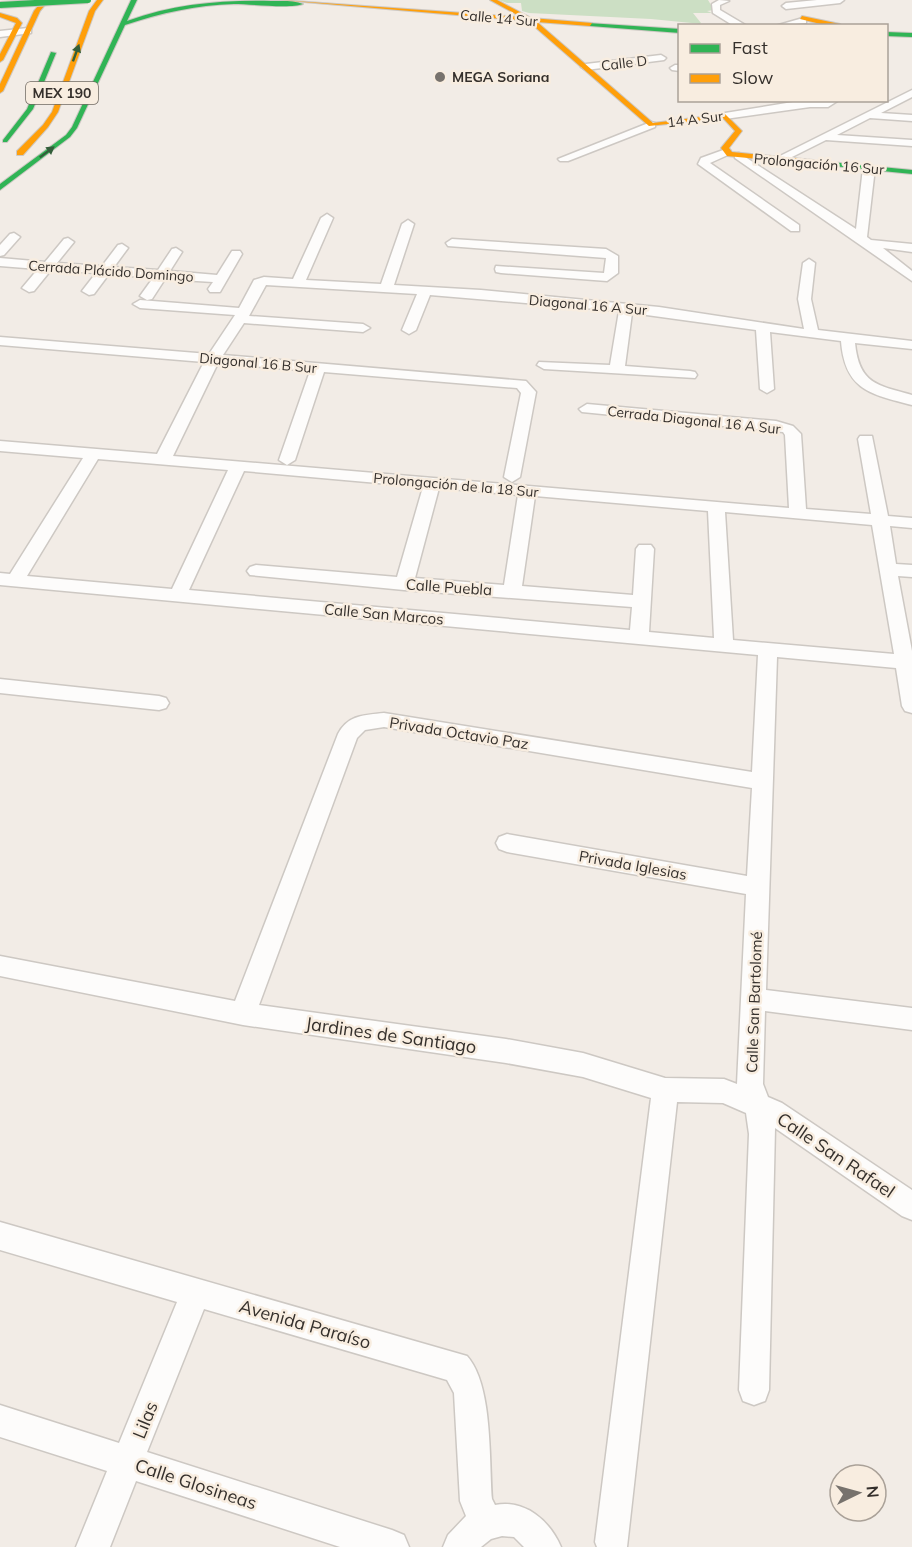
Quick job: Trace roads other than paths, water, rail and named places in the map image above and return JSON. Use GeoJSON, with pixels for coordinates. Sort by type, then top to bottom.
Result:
{"type":"FeatureCollection","features":[{"type":"Feature","properties":{"kind":"main road"},"geometry":{"type":"LineString","coordinates":[[0,3],[29,0]]}},
{"type":"Feature","properties":{"kind":"main road"},"geometry":{"type":"LineString","coordinates":[[0,91],[4,63],[20,29],[46,0]]}},
{"type":"Feature","properties":{"kind":"main road"},"geometry":{"type":"LineString","coordinates":[[68,14],[78,0]]}},
{"type":"Feature","properties":{"kind":"main road"},"geometry":{"type":"LineString","coordinates":[[0,3],[88,0]]}},
{"type":"Feature","properties":{"kind":"main road","name":"MEX 190"},"geometry":{"type":"LineString","coordinates":[[8,163],[36,138],[55,112],[92,11],[100,0]]}},
{"type":"Feature","properties":{"kind":"main road"},"geometry":{"type":"LineString","coordinates":[[0,188],[68,136],[75,127],[134,0]]}},
{"type":"Feature","properties":{"kind":"main road"},"geometry":{"type":"LineString","coordinates":[[124,24],[158,8],[211,0],[397,9]]}},
{"type":"Feature","properties":{"kind":"main road","name":"Calle 14 Sur"},"geometry":{"type":"LineString","coordinates":[[283,0],[463,10],[604,27],[678,28]]}},
{"type":"Feature","properties":{"kind":"main road"},"geometry":{"type":"LineString","coordinates":[[367,0],[425,7]]}},
{"type":"Feature","properties":{"kind":"main road"},"geometry":{"type":"LineString","coordinates":[[463,10],[494,0],[525,17],[555,40],[651,125]]}},
{"type":"Feature","properties":{"kind":"main road","name":"Calle 14 Sur"},"geometry":{"type":"LineString","coordinates":[[336,2],[397,9],[678,28]]}},
{"type":"Feature","properties":{"kind":"main road"},"geometry":{"type":"LineString","coordinates":[[0,15],[18,20],[20,29]]}},
{"type":"Feature","properties":{"kind":"main road"},"geometry":{"type":"LineString","coordinates":[[555,40],[574,29],[604,27]]}},
{"type":"Feature","properties":{"kind":"main road","name":"MEX 190"},"geometry":{"type":"LineString","coordinates":[[0,146],[30,109],[59,36]]}},
{"type":"Feature","properties":{"kind":"main road"},"geometry":{"type":"LineString","coordinates":[[888,36],[912,37]]}},
{"type":"Feature","properties":{"kind":"main road"},"geometry":{"type":"LineString","coordinates":[[725,116],[739,131],[725,148],[733,154]]}},
{"type":"Feature","properties":{"kind":"main road","name":"14 A Sur"},"geometry":{"type":"LineString","coordinates":[[651,125],[725,116]]}},
{"type":"Feature","properties":{"kind":"main road","name":"Prolongación 16 Sur"},"geometry":{"type":"LineString","coordinates":[[733,154],[912,172]]}},
{"type":"Feature","properties":{"kind":"street"},"geometry":{"type":"LineString","coordinates":[[775,0],[786,6],[801,23]]}},
{"type":"Feature","properties":{"kind":"street"},"geometry":{"type":"LineString","coordinates":[[786,6],[840,0]]}},
{"type":"Feature","properties":{"kind":"street"},"geometry":{"type":"LineString","coordinates":[[725,1],[716,4],[716,11],[726,19],[738,24]]}},
{"type":"Feature","properties":{"kind":"street"},"geometry":{"type":"LineString","coordinates":[[0,34],[20,29]]}},
{"type":"Feature","properties":{"kind":"street","name":"Calle D"},"geometry":{"type":"LineString","coordinates":[[586,67],[662,58]]}},
{"type":"Feature","properties":{"kind":"street"},"geometry":{"type":"LineString","coordinates":[[778,160],[821,136],[870,115],[912,93]]}},
{"type":"Feature","properties":{"kind":"street","name":"14 A Sur"},"geometry":{"type":"LineString","coordinates":[[725,116],[814,103]]}},
{"type":"Feature","properties":{"kind":"street"},"geometry":{"type":"LineString","coordinates":[[870,115],[912,118]]}},
{"type":"Feature","properties":{"kind":"street"},"geometry":{"type":"LineString","coordinates":[[564,159],[651,125]]}},
{"type":"Feature","properties":{"kind":"street"},"geometry":{"type":"LineString","coordinates":[[821,136],[912,142]]}},
{"type":"Feature","properties":{"kind":"street"},"geometry":{"type":"LineString","coordinates":[[795,228],[704,164],[705,160],[733,154],[864,241],[912,276]]}},
{"type":"Feature","properties":{"kind":"street"},"geometry":{"type":"LineString","coordinates":[[864,241],[869,168]]}},
{"type":"Feature","properties":{"kind":"street"},"geometry":{"type":"LineString","coordinates":[[298,282],[327,218]]}},
{"type":"Feature","properties":{"kind":"street"},"geometry":{"type":"LineString","coordinates":[[386,288],[408,224]]}},
{"type":"Feature","properties":{"kind":"street"},"geometry":{"type":"LineString","coordinates":[[528,271],[539,231]]}},
{"type":"Feature","properties":{"kind":"street"},"geometry":{"type":"LineString","coordinates":[[489,232],[507,235],[507,247],[494,296]]}},
{"type":"Feature","properties":{"kind":"street"},"geometry":{"type":"LineString","coordinates":[[0,252],[14,237]]}},
{"type":"Feature","properties":{"kind":"street"},"geometry":{"type":"LineString","coordinates":[[864,241],[912,248]]}},
{"type":"Feature","properties":{"kind":"street"},"geometry":{"type":"LineString","coordinates":[[29,288],[68,243]]}},
{"type":"Feature","properties":{"kind":"street"},"geometry":{"type":"LineString","coordinates":[[452,243],[611,253],[612,273],[606,277],[501,269]]}},
{"type":"Feature","properties":{"kind":"street"},"geometry":{"type":"LineString","coordinates":[[88,291],[122,248]]}},
{"type":"Feature","properties":{"kind":"street"},"geometry":{"type":"LineString","coordinates":[[554,273],[559,250]]}},
{"type":"Feature","properties":{"kind":"street"},"geometry":{"type":"LineString","coordinates":[[582,275],[585,251]]}},
{"type":"Feature","properties":{"kind":"street"},"geometry":{"type":"LineString","coordinates":[[176,252],[144,300],[242,315],[363,328]]}},
{"type":"Feature","properties":{"kind":"street"},"geometry":{"type":"LineString","coordinates":[[208,302],[236,254]]}},
{"type":"Feature","properties":{"kind":"street","name":"Cerrada Plácido Domingo"},"geometry":{"type":"LineString","coordinates":[[0,262],[222,279]]}},
{"type":"Feature","properties":{"kind":"street"},"geometry":{"type":"LineString","coordinates":[[809,263],[804,280],[803,304],[812,334]]}},
{"type":"Feature","properties":{"kind":"street","name":"Diagonal 16 A Sur"},"geometry":{"type":"LineString","coordinates":[[242,315],[262,281],[298,282],[626,308],[812,334],[912,345]]}},
{"type":"Feature","properties":{"kind":"street"},"geometry":{"type":"LineString","coordinates":[[409,330],[425,291]]}},
{"type":"Feature","properties":{"kind":"street"},"geometry":{"type":"LineString","coordinates":[[617,370],[626,308]]}},
{"type":"Feature","properties":{"kind":"street"},"geometry":{"type":"LineString","coordinates":[[163,459],[213,359],[242,315]]}},
{"type":"Feature","properties":{"kind":"street"},"geometry":{"type":"LineString","coordinates":[[763,327],[767,389]]}},
{"type":"Feature","properties":{"kind":"street"},"geometry":{"type":"LineString","coordinates":[[848,338],[852,365],[861,379],[872,386],[912,400]]}},
{"type":"Feature","properties":{"kind":"street","name":"Diagonal 16 B Sur"},"geometry":{"type":"LineString","coordinates":[[0,341],[516,383],[525,386],[529,392],[512,477]]}},
{"type":"Feature","properties":{"kind":"street"},"geometry":{"type":"LineString","coordinates":[[544,365],[690,375]]}},
{"type":"Feature","properties":{"kind":"street"},"geometry":{"type":"LineString","coordinates":[[287,460],[318,368]]}},
{"type":"Feature","properties":{"kind":"street","name":"Cerrada Diagonal 16 A Sur"},"geometry":{"type":"LineString","coordinates":[[586,409],[776,426],[788,429],[793,434],[798,513]]}},
{"type":"Feature","properties":{"kind":"street"},"geometry":{"type":"LineString","coordinates":[[866,438],[912,706]]}},
{"type":"Feature","properties":{"kind":"street","name":"Prolongación de la 18 Sur"},"geometry":{"type":"LineString","coordinates":[[0,446],[912,523]]}},
{"type":"Feature","properties":{"kind":"street"},"geometry":{"type":"LineString","coordinates":[[8,580],[93,454]]}},
{"type":"Feature","properties":{"kind":"street"},"geometry":{"type":"LineString","coordinates":[[178,595],[238,466]]}},
{"type":"Feature","properties":{"kind":"street"},"geometry":{"type":"LineString","coordinates":[[404,584],[432,482]]}},
{"type":"Feature","properties":{"kind":"street"},"geometry":{"type":"LineString","coordinates":[[512,592],[526,491]]}},
{"type":"Feature","properties":{"kind":"street"},"geometry":{"type":"LineString","coordinates":[[716,506],[724,645]]}},
{"type":"Feature","properties":{"kind":"street"},"geometry":{"type":"LineString","coordinates":[[639,637],[645,549]]}},
{"type":"Feature","properties":{"kind":"street"},"geometry":{"type":"LineString","coordinates":[[888,569],[912,571]]}},
{"type":"Feature","properties":{"kind":"street","name":"Calle Puebla"},"geometry":{"type":"LineString","coordinates":[[256,572],[642,602]]}},
{"type":"Feature","properties":{"kind":"street","name":"Calle San Marcos"},"geometry":{"type":"LineString","coordinates":[[8,580],[904,662]]}},
{"type":"Feature","properties":{"kind":"street","name":"Calle San Bartolomé"},"geometry":{"type":"LineString","coordinates":[[754,1390],[762,1134],[758,1106],[750,1084],[768,649]]}},
{"type":"Feature","properties":{"kind":"street"},"geometry":{"type":"LineString","coordinates":[[0,686],[159,703]]}},
{"type":"Feature","properties":{"kind":"street","name":"Privada Octavio Paz"},"geometry":{"type":"LineString","coordinates":[[243,1014],[348,734],[359,723],[384,720],[763,782]]}},
{"type":"Feature","properties":{"kind":"street","name":"Privada Iglesias"},"geometry":{"type":"LineString","coordinates":[[507,843],[759,887]]}},
{"type":"Feature","properties":{"kind":"street","name":"Jardines de Santiago"},"geometry":{"type":"LineString","coordinates":[[10,968],[243,1014],[506,1051],[583,1065],[665,1090],[724,1091],[758,1106]]}},
{"type":"Feature","properties":{"kind":"street"},"geometry":{"type":"LineString","coordinates":[[754,999],[912,1019]]}},
{"type":"Feature","properties":{"kind":"street"},"geometry":{"type":"LineString","coordinates":[[612,1542],[665,1090]]}},
{"type":"Feature","properties":{"kind":"street","name":"Calle San Rafael"},"geometry":{"type":"LineString","coordinates":[[758,1106],[773,1112],[912,1206]]}},
{"type":"Feature","properties":{"kind":"street","name":"Avenida Paraíso"},"geometry":{"type":"LineString","coordinates":[[0,1236],[456,1367],[464,1376],[469,1393],[476,1501],[486,1522]]}},
{"type":"Feature","properties":{"kind":"street","name":"Lilas"},"geometry":{"type":"LineString","coordinates":[[93,1547],[196,1292]]}},
{"type":"Feature","properties":{"kind":"street","name":"Calle Glosineas"},"geometry":{"type":"LineString","coordinates":[[0,1421],[392,1547]]}},
{"type":"Feature","properties":{"kind":"street"},"geometry":{"type":"LineString","coordinates":[[460,1547],[472,1531],[486,1522],[500,1519],[515,1521],[529,1529],[544,1547]]}},
{"type":"Feature","properties":{"kind":"place","name":"MEGA Soriana"},"geometry":{"type":"Point","coordinates":[440,77]}}]}
